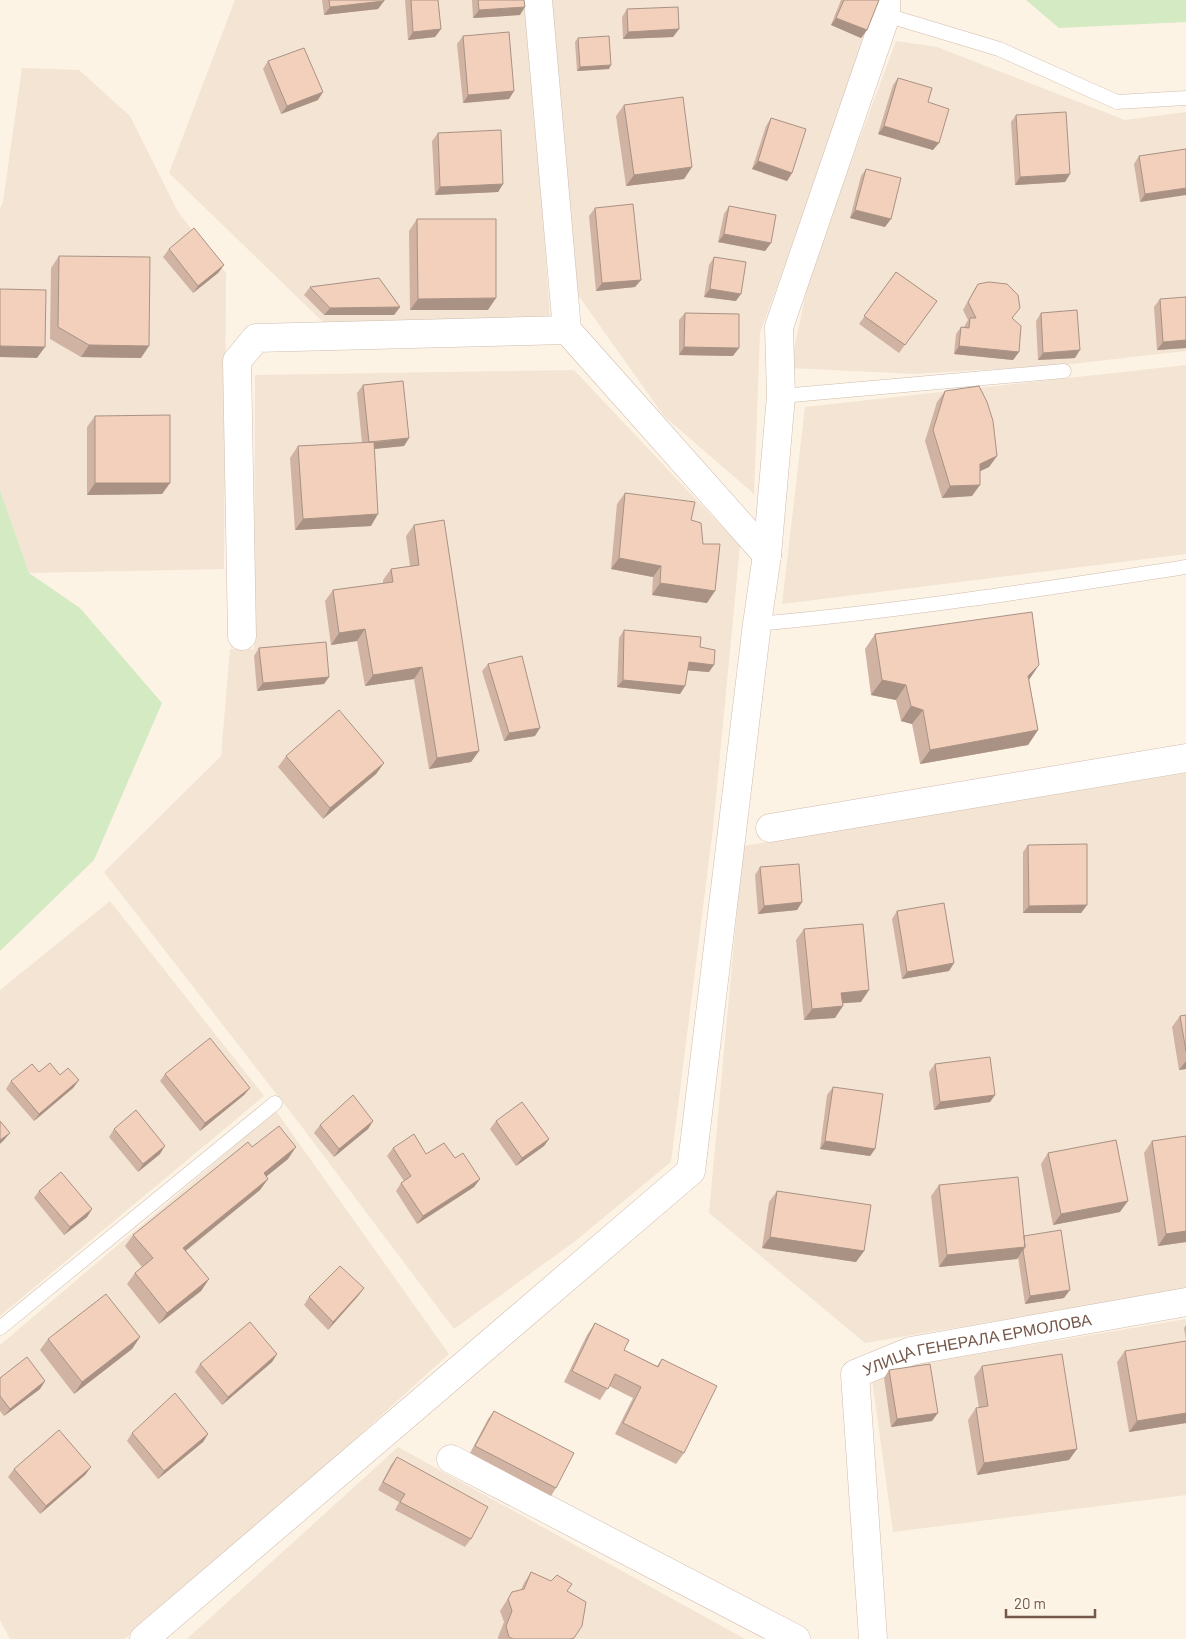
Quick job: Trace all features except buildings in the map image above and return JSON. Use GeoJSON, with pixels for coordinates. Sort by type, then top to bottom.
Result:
{"type":"FeatureCollection","features":[{"type":"Feature","properties":{"kind":"street"},"geometry":{"type":"LineString","coordinates":[[538,0],[567,330],[767,555]]}},
{"type":"Feature","properties":{"kind":"street"},"geometry":{"type":"LineString","coordinates":[[144,1639],[691,1170],[767,555],[781,396],[779,328],[886,7]]}},
{"type":"Feature","properties":{"kind":"street"},"geometry":{"type":"LineString","coordinates":[[242,636],[237,361],[256,338],[567,330]]}},
{"type":"Feature","properties":{"kind":"street"},"geometry":{"type":"LineString","coordinates":[[770,828],[1186,758]]}},
{"type":"Feature","properties":{"kind":"street","name":"УЛИЦА ГЕНЕРАЛА ЕРМОЛОВА"},"geometry":{"type":"LineString","coordinates":[[873,1639],[855,1374],[910,1351],[1186,1302]]}},
{"type":"Feature","properties":{"kind":"street"},"geometry":{"type":"LineString","coordinates":[[451,1459],[796,1639]]}},
{"type":"Feature","properties":{"kind":"lane"},"geometry":{"type":"LineString","coordinates":[[886,7],[999,49],[1117,102],[1186,98]]}},
{"type":"Feature","properties":{"kind":"lane"},"geometry":{"type":"LineString","coordinates":[[781,396],[1064,371]]}},
{"type":"Feature","properties":{"kind":"lane"},"geometry":{"type":"LineString","coordinates":[[757,624],[848,616],[1186,567]]}},
{"type":"Feature","properties":{"kind":"lane"},"geometry":{"type":"LineString","coordinates":[[0,1328],[275,1103]]}},
{"type":"Feature","properties":{"kind":"shaded area"},"geometry":{"type":"Polygon","coordinates":[[[235,0],[528,0],[550,319],[323,322],[169,173],[235,0]]]}},
{"type":"Feature","properties":{"kind":"shaded area"},"geometry":{"type":"Polygon","coordinates":[[[552,0],[880,0],[880,5],[760,333],[754,494],[664,416],[573,288],[552,0]]]}},
{"type":"Feature","properties":{"kind":"shaded area"},"geometry":{"type":"Polygon","coordinates":[[[896,41],[937,47],[1125,120],[1186,112],[1186,351],[1062,365],[914,374],[790,368],[811,269],[896,41]]]}},
{"type":"Feature","properties":{"kind":"shaded area"},"geometry":{"type":"Polygon","coordinates":[[[22,68],[79,70],[130,116],[178,212],[226,273],[224,569],[29,573],[0,490],[0,208],[3,202],[22,68]]]}},
{"type":"Feature","properties":{"kind":"shaded area"},"geometry":{"type":"Polygon","coordinates":[[[1186,365],[1186,554],[782,604],[805,407],[1186,365]]]}},
{"type":"Feature","properties":{"kind":"shaded area"},"geometry":{"type":"Polygon","coordinates":[[[574,370],[740,546],[713,828],[671,1162],[574,1242],[454,1329],[302,1127],[104,872],[221,756],[230,649],[254,649],[255,375],[574,370]]]}},
{"type":"Feature","properties":{"kind":"shaded area"},"geometry":{"type":"Polygon","coordinates":[[[1186,773],[1186,1289],[865,1343],[709,1213],[743,846],[1186,773]]]}},
{"type":"Feature","properties":{"kind":"shaded area"},"geometry":{"type":"Polygon","coordinates":[[[110,901],[264,1096],[0,1316],[0,990],[110,901]]]}},
{"type":"Feature","properties":{"kind":"shaded area"},"geometry":{"type":"Polygon","coordinates":[[[276,1111],[449,1354],[246,1538],[125,1639],[10,1639],[0,1620],[0,1345],[276,1111]]]}},
{"type":"Feature","properties":{"kind":"shaded area"},"geometry":{"type":"Polygon","coordinates":[[[1186,1319],[1186,1495],[893,1532],[871,1372],[1186,1319]]]}},
{"type":"Feature","properties":{"kind":"shaded area"},"geometry":{"type":"Polygon","coordinates":[[[398,1447],[745,1639],[187,1639],[398,1447]]]}},
{"type":"Feature","properties":{"kind":"green space"},"geometry":{"type":"Polygon","coordinates":[[[1026,0],[1186,0],[1186,22],[1059,28],[1026,0]]]}},
{"type":"Feature","properties":{"kind":"green space"},"geometry":{"type":"Polygon","coordinates":[[[0,490],[29,573],[80,608],[162,703],[94,860],[0,951],[0,490]]]}}]}
